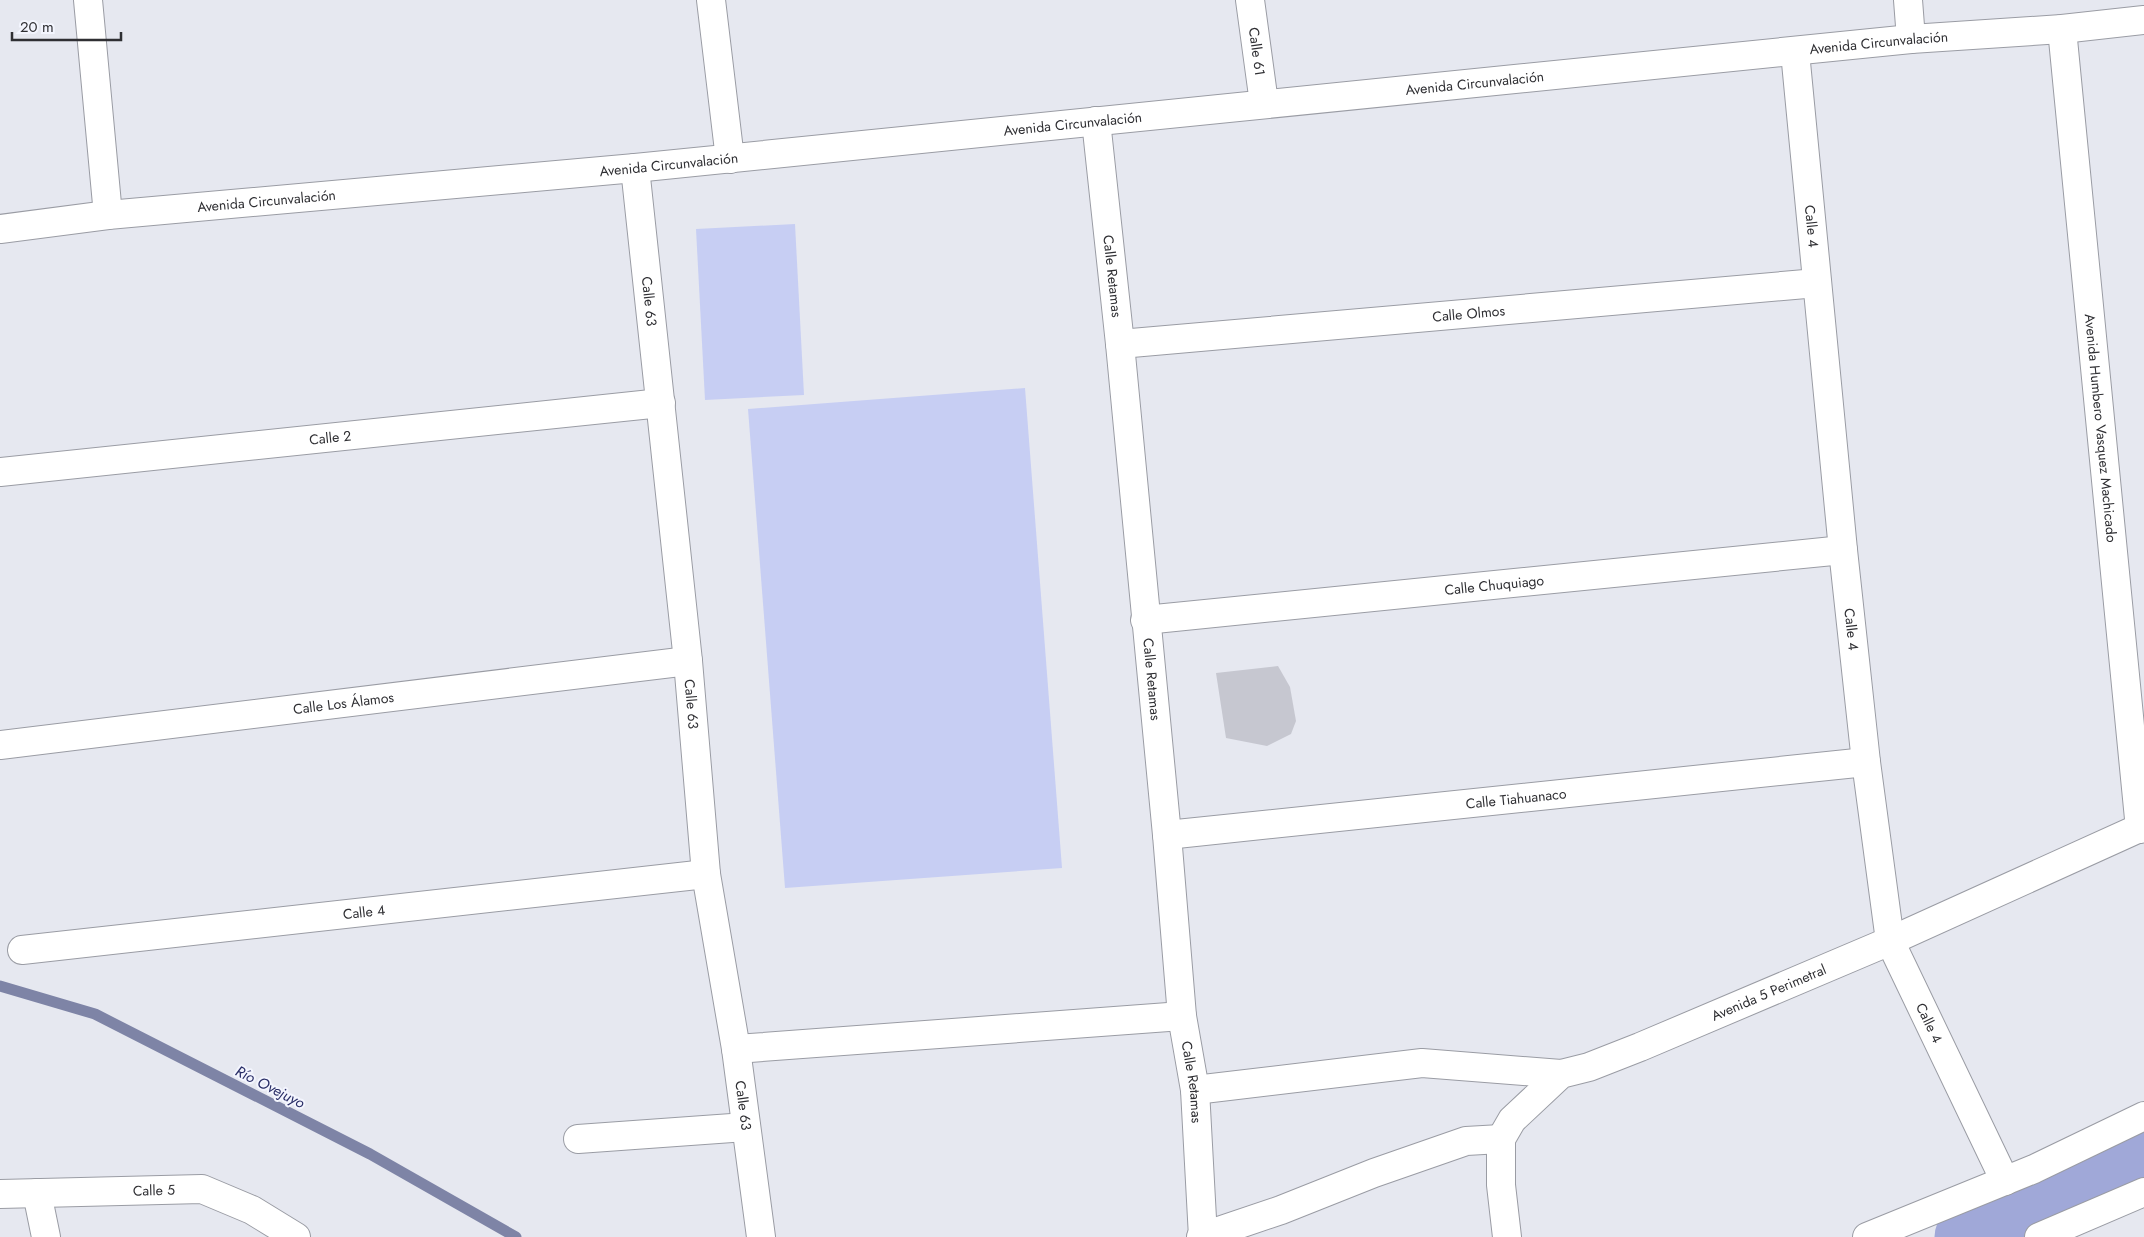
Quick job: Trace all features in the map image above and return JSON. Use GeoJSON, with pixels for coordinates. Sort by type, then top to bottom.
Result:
{"type":"FeatureCollection","features":[{"type":"Feature","properties":{"kind":"street"},"geometry":{"type":"LineString","coordinates":[[88,0],[108,214]]}},
{"type":"Feature","properties":{"kind":"street"},"geometry":{"type":"LineString","coordinates":[[711,0],[730,159]]}},
{"type":"Feature","properties":{"kind":"street","name":"Calle 61"},"geometry":{"type":"LineString","coordinates":[[1250,0],[1264,103]]}},
{"type":"Feature","properties":{"kind":"street"},"geometry":{"type":"LineString","coordinates":[[1908,0],[1911,39]]}},
{"type":"Feature","properties":{"kind":"street","name":"Avenida Circunvalación"},"geometry":{"type":"LineString","coordinates":[[0,229],[108,214],[730,159],[1264,103],[1911,39],[2062,29],[2144,20]]}},
{"type":"Feature","properties":{"kind":"street","name":"Avenida Humbero Vasquez Machicado"},"geometry":{"type":"LineString","coordinates":[[2062,29],[2142,827]]}},
{"type":"Feature","properties":{"kind":"street","name":"Calle 4"},"geometry":{"type":"LineString","coordinates":[[1794,52],[1843,550],[1866,762],[1890,941],[2006,1181]]}},
{"type":"Feature","properties":{"kind":"street","name":"Calle Retamas"},"geometry":{"type":"LineString","coordinates":[[1096,121],[1120,344],[1182,1016],[1195,1090],[1202,1237]]}},
{"type":"Feature","properties":{"kind":"street","name":"Calle 63"},"geometry":{"type":"LineString","coordinates":[[635,168],[688,662],[706,874],[736,1049],[761,1237]]}},
{"type":"Feature","properties":{"kind":"street","name":"Calle Olmos"},"geometry":{"type":"LineString","coordinates":[[1120,344],[1817,282]]}},
{"type":"Feature","properties":{"kind":"street","name":"Calle 2"},"geometry":{"type":"LineString","coordinates":[[0,472],[661,403]]}},
{"type":"Feature","properties":{"kind":"street","name":"Calle Chuquiago"},"geometry":{"type":"LineString","coordinates":[[1145,620],[1843,550]]}},
{"type":"Feature","properties":{"kind":"street","name":"Calle Los Álamos"},"geometry":{"type":"LineString","coordinates":[[0,745],[688,662]]}},
{"type":"Feature","properties":{"kind":"street","name":"Calle Tiahuanaco"},"geometry":{"type":"LineString","coordinates":[[1166,835],[1866,762]]}},
{"type":"Feature","properties":{"kind":"street","name":"Avenida 5 Perimetral"},"geometry":{"type":"LineString","coordinates":[[1501,1139],[1512,1120],[1561,1074],[1589,1067],[1890,941],[2142,827]]}},
{"type":"Feature","properties":{"kind":"street","name":"Calle 4"},"geometry":{"type":"LineString","coordinates":[[22,950],[706,874]]}},
{"type":"Feature","properties":{"kind":"street"},"geometry":{"type":"LineString","coordinates":[[736,1049],[1182,1016]]}},
{"type":"Feature","properties":{"kind":"street"},"geometry":{"type":"LineString","coordinates":[[1195,1090],[1422,1063],[1561,1074]]}},
{"type":"Feature","properties":{"kind":"street"},"geometry":{"type":"LineString","coordinates":[[1867,1237],[2006,1181],[2144,1116]]}},
{"type":"Feature","properties":{"kind":"street"},"geometry":{"type":"LineString","coordinates":[[578,1138],[746,1128]]}},
{"type":"Feature","properties":{"kind":"street"},"geometry":{"type":"LineString","coordinates":[[1202,1237],[1281,1210],[1374,1173],[1466,1141],[1501,1139],[1501,1185],[1507,1237]]}},
{"type":"Feature","properties":{"kind":"street","name":"Calle 5"},"geometry":{"type":"LineString","coordinates":[[0,1194],[202,1190],[252,1210],[296,1237]]}},
{"type":"Feature","properties":{"kind":"street"},"geometry":{"type":"LineString","coordinates":[[2039,1237],[2144,1192]]}},
{"type":"Feature","properties":{"kind":"street"},"geometry":{"type":"LineString","coordinates":[[37,1193],[46,1237]]}},
{"type":"Feature","properties":{"kind":"shaded area"},"geometry":{"type":"Polygon","coordinates":[[[795,224],[804,395],[705,400],[696,229],[795,224]]]}},
{"type":"Feature","properties":{"kind":"shaded area"},"geometry":{"type":"Polygon","coordinates":[[[1025,388],[1062,868],[785,888],[748,409],[1025,388]]]}},
{"type":"Feature","properties":{"kind":"building"},"geometry":{"type":"Polygon","coordinates":[[[1278,666],[1290,687],[1296,721],[1291,734],[1267,746],[1226,738],[1216,673],[1278,666]]]}},
{"type":"Feature","properties":{"kind":"waterway","name":"Río Ovejuyo"},"geometry":{"type":"LineString","coordinates":[[0,986],[95,1014],[370,1154],[516,1237]]}},
{"type":"Feature","properties":{"kind":"waterway"},"geometry":{"type":"LineString","coordinates":[[1967,1237],[2144,1165]]}}]}
